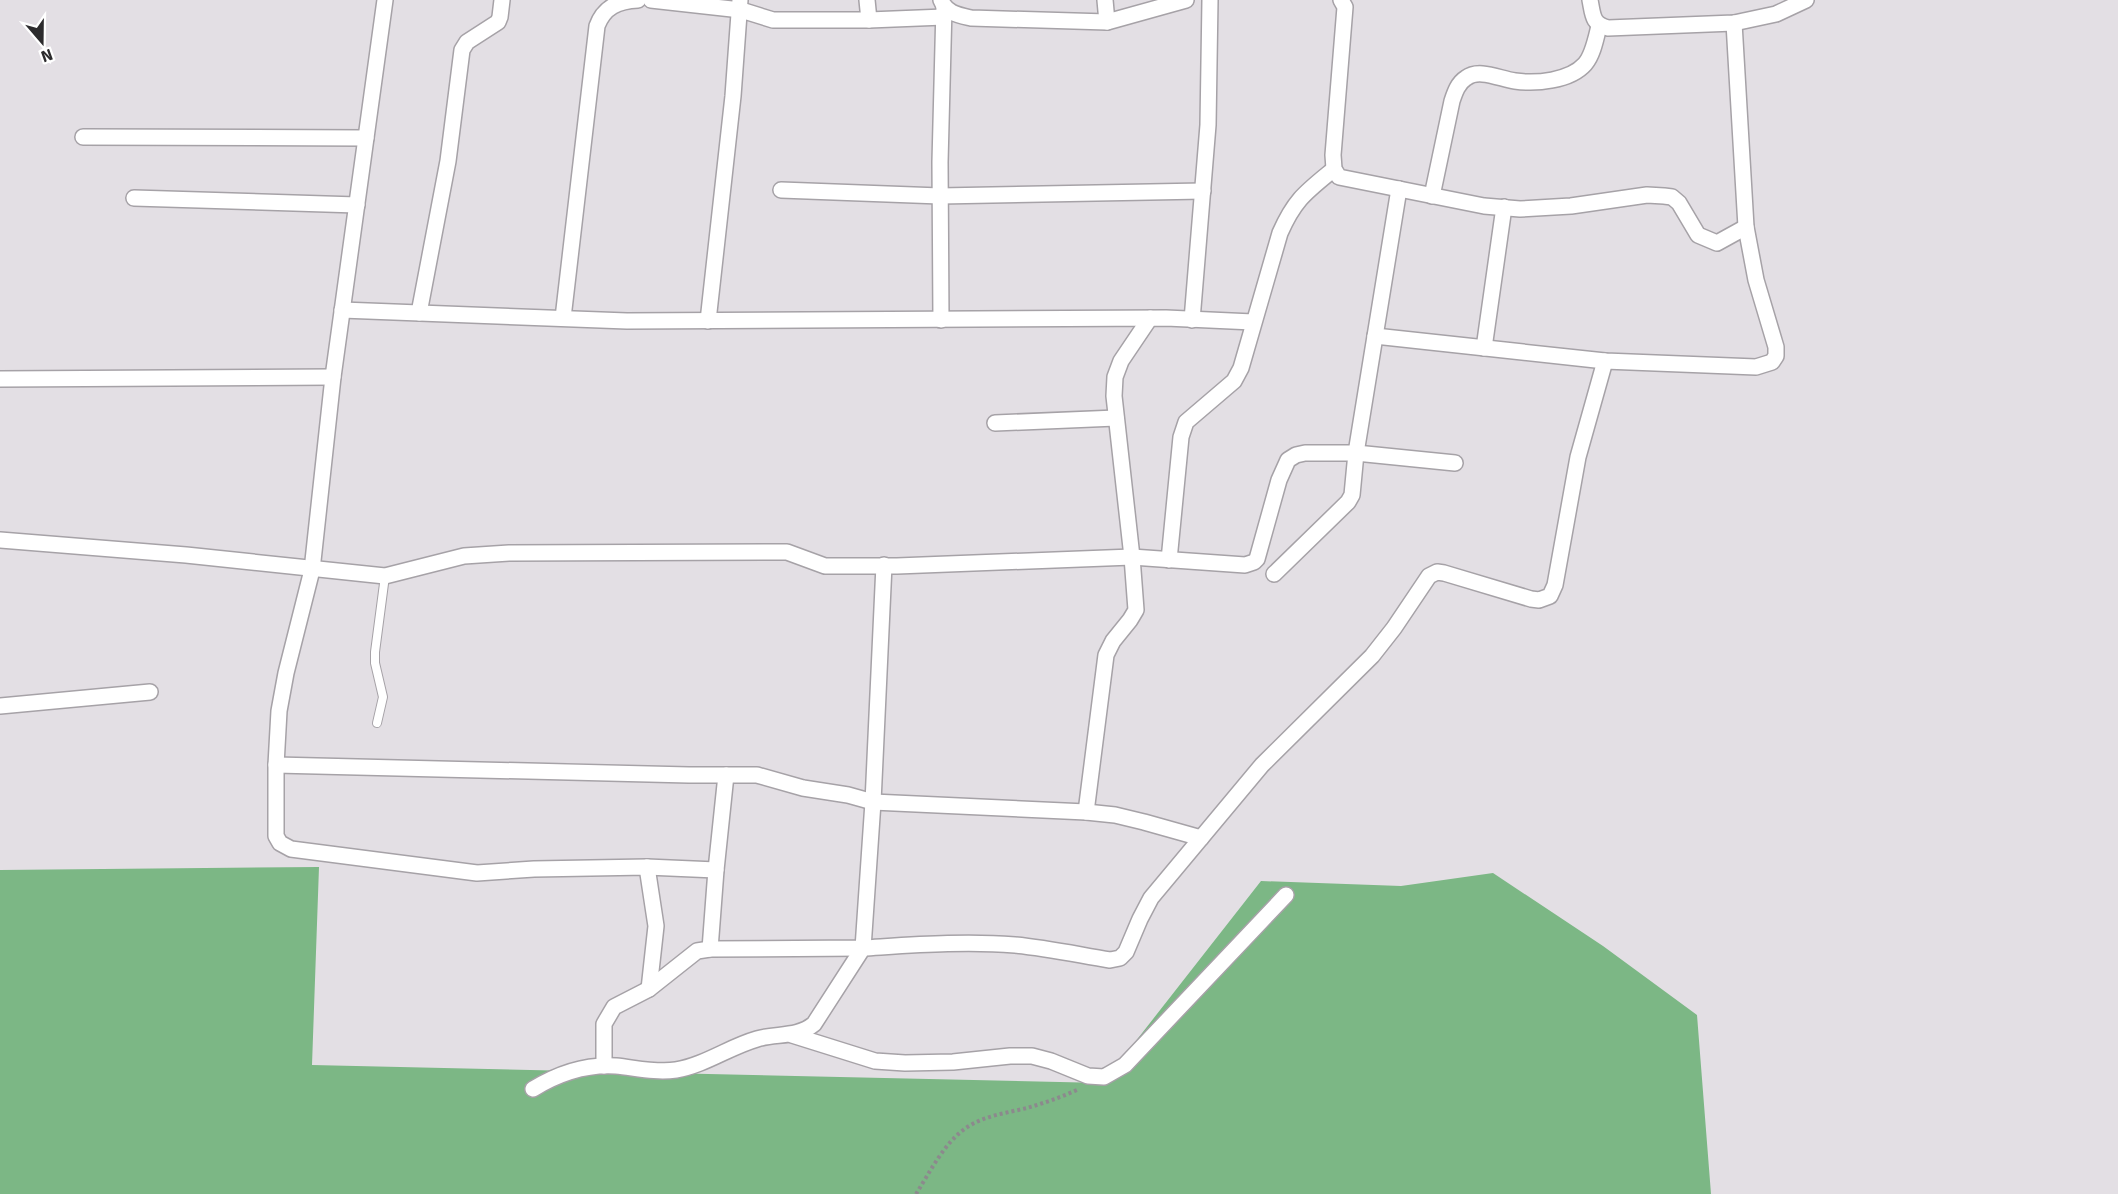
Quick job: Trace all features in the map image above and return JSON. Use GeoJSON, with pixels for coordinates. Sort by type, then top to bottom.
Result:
{"type":"FeatureCollection","features":[{"type":"Feature","properties":{"kind":"street"},"geometry":{"type":"LineString","coordinates":[[385,0],[333,377],[312,570],[286,673],[279,711],[276,836],[279,843],[291,849],[477,873],[534,869],[647,867],[716,870]]}},
{"type":"Feature","properties":{"kind":"street"},"geometry":{"type":"LineString","coordinates":[[419,313],[448,160],[460,54],[467,42],[498,22],[501,17],[502,0]]}},
{"type":"Feature","properties":{"kind":"street"},"geometry":{"type":"LineString","coordinates":[[563,318],[597,26],[601,15],[610,6],[638,0]]}},
{"type":"Feature","properties":{"kind":"street"},"geometry":{"type":"LineString","coordinates":[[651,0],[740,5],[773,20],[868,20],[943,8],[956,15],[971,18],[1107,22],[1186,0]]}},
{"type":"Feature","properties":{"kind":"street"},"geometry":{"type":"LineString","coordinates":[[867,0],[868,20]]}},
{"type":"Feature","properties":{"kind":"street"},"geometry":{"type":"LineString","coordinates":[[1105,0],[1107,22]]}},
{"type":"Feature","properties":{"kind":"street"},"geometry":{"type":"LineString","coordinates":[[1192,320],[1208,125],[1210,0]]}},
{"type":"Feature","properties":{"kind":"street"},"geometry":{"type":"LineString","coordinates":[[1341,0],[1345,7],[1333,155],[1334,169],[1339,177],[1484,206],[1520,208],[1571,206],[1647,195],[1664,196],[1672,197],[1679,203],[1698,235],[1708,241],[1717,243],[1746,227]]}},
{"type":"Feature","properties":{"kind":"street"},"geometry":{"type":"LineString","coordinates":[[1590,0],[1594,20],[1599,26],[1608,28],[1734,23],[1774,7],[1806,0]]}},
{"type":"Feature","properties":{"kind":"street"},"geometry":{"type":"LineString","coordinates":[[708,321],[740,5]]}},
{"type":"Feature","properties":{"kind":"street"},"geometry":{"type":"LineString","coordinates":[[941,320],[943,8]]}},
{"type":"Feature","properties":{"kind":"street"},"geometry":{"type":"LineString","coordinates":[[1375,336],[1605,361],[1756,367],[1772,362],[1776,356],[1776,347],[1756,280],[1746,227],[1734,23]]}},
{"type":"Feature","properties":{"kind":"street"},"geometry":{"type":"LineString","coordinates":[[1432,196],[1457,87],[1467,77],[1477,73],[1515,81],[1564,77],[1586,63],[1599,26]]}},
{"type":"Feature","properties":{"kind":"street"},"geometry":{"type":"LineString","coordinates":[[83,137],[366,138]]}},
{"type":"Feature","properties":{"kind":"street"},"geometry":{"type":"LineString","coordinates":[[1169,560],[1181,437],[1186,422],[1234,381],[1241,368],[1280,233],[1289,212],[1300,197],[1334,169]]}},
{"type":"Feature","properties":{"kind":"street"},"geometry":{"type":"LineString","coordinates":[[1275,574],[1348,502],[1352,495],[1356,453],[1399,189]]}},
{"type":"Feature","properties":{"kind":"street"},"geometry":{"type":"LineString","coordinates":[[781,190],[940,196],[1203,191]]}},
{"type":"Feature","properties":{"kind":"street"},"geometry":{"type":"LineString","coordinates":[[134,198],[357,205]]}},
{"type":"Feature","properties":{"kind":"street"},"geometry":{"type":"LineString","coordinates":[[1484,348],[1504,207]]}},
{"type":"Feature","properties":{"kind":"street"},"geometry":{"type":"LineString","coordinates":[[342,310],[708,321],[1150,318],[1253,322]]}},
{"type":"Feature","properties":{"kind":"street"},"geometry":{"type":"LineString","coordinates":[[1086,812],[1106,655],[1136,610],[1116,418],[1115,377],[1120,361],[1150,318]]}},
{"type":"Feature","properties":{"kind":"street"},"geometry":{"type":"LineString","coordinates":[[604,1066],[604,1024],[609,1013],[614,1007],[649,989],[697,951],[863,948],[939,943],[1017,946],[1110,960],[1120,958],[1126,952],[1151,898],[1262,765],[1372,656],[1390,634],[1425,580],[1432,574],[1444,573],[1531,599],[1539,600],[1550,597],[1555,585],[1578,457],[1605,361]]}},
{"type":"Feature","properties":{"kind":"street"},"geometry":{"type":"LineString","coordinates":[[0,379],[333,377]]}},
{"type":"Feature","properties":{"kind":"street"},"geometry":{"type":"LineString","coordinates":[[995,423],[1116,418]]}},
{"type":"Feature","properties":{"kind":"street"},"geometry":{"type":"LineString","coordinates":[[0,540],[186,555],[385,576],[464,556],[509,553],[787,552],[825,566],[1132,557],[1245,565],[1254,562],[1260,552],[1279,480],[1288,460],[1305,453],[1356,453],[1455,463]]}},
{"type":"Feature","properties":{"kind":"street"},"geometry":{"type":"LineString","coordinates":[[533,1089],[551,1078],[575,1069],[604,1066],[672,1070],[705,1062],[759,1038],[806,1031],[814,1024],[863,948],[873,801],[884,566]]}},
{"type":"Feature","properties":{"kind":"street"},"geometry":{"type":"LineString","coordinates":[[0,706],[150,692]]}},
{"type":"Feature","properties":{"kind":"street"},"geometry":{"type":"LineString","coordinates":[[276,765],[757,775],[803,788],[873,801],[1086,812],[1134,819],[1201,838]]}},
{"type":"Feature","properties":{"kind":"street"},"geometry":{"type":"LineString","coordinates":[[710,949],[726,775]]}},
{"type":"Feature","properties":{"kind":"street"},"geometry":{"type":"LineString","coordinates":[[647,867],[656,926],[649,989]]}},
{"type":"Feature","properties":{"kind":"street"},"geometry":{"type":"LineString","coordinates":[[791,1034],[875,1060],[905,1063],[953,1062],[1032,1056],[1088,1076],[1104,1077],[1125,1065],[1286,895]]}},
{"type":"Feature","properties":{"kind":"lane"},"geometry":{"type":"LineString","coordinates":[[377,723],[383,697],[375,663],[375,652],[385,576]]}},
{"type":"Feature","properties":{"kind":"path"},"geometry":{"type":"LineString","coordinates":[[916,1194],[956,1136],[966,1128],[981,1120],[1071,1093],[1104,1077]]}},
{"type":"Feature","properties":{"kind":"green space"},"geometry":{"type":"Polygon","coordinates":[[[319,867],[312,1065],[1103,1083],[1261,881],[1401,886],[1493,873],[1603,946],[1697,1015],[1711,1194],[0,1194],[0,870],[319,867]]]}}]}
